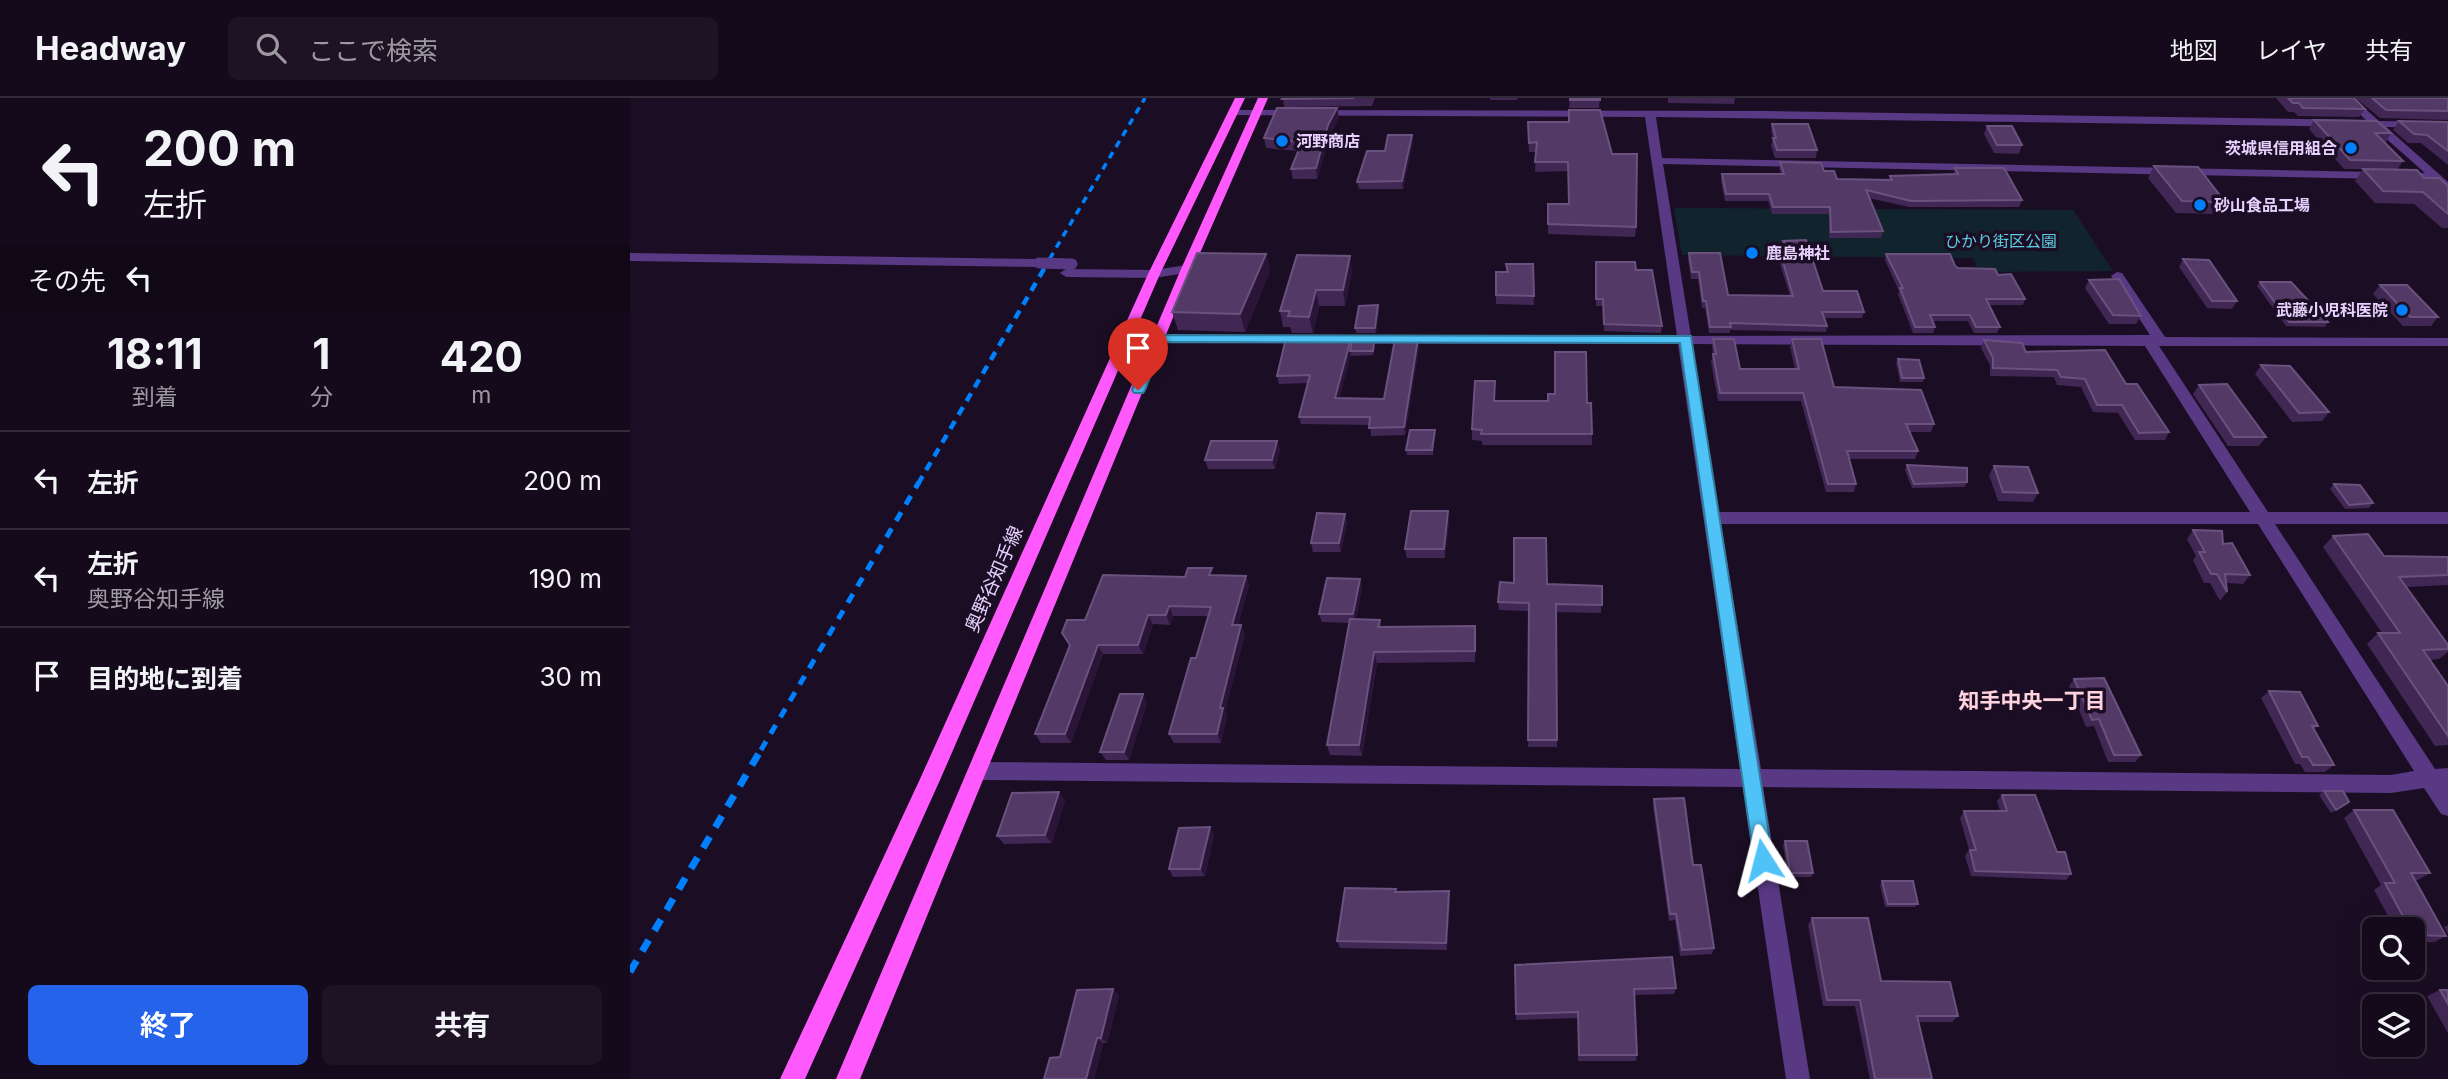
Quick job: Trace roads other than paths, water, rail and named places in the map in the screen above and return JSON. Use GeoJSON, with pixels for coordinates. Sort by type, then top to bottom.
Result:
{"type":"FeatureCollection","features":[{"type":"Feature","properties":{"kind":"main road","name":"奥野谷知手線"},"geometry":{"type":"LineString","coordinates":[[792,1079],[941,755],[1157,269],[1240,98]]}},
{"type":"Feature","properties":{"kind":"main road"},"geometry":{"type":"LineString","coordinates":[[848,1079],[1160,339],[1187,269],[1263,98]]}},
{"type":"Feature","properties":{"kind":"street"},"geometry":{"type":"LineString","coordinates":[[1761,98],[1767,114]]}},
{"type":"Feature","properties":{"kind":"street"},"geometry":{"type":"LineString","coordinates":[[2347,98],[2448,188]]}},
{"type":"Feature","properties":{"kind":"street"},"geometry":{"type":"LineString","coordinates":[[1234,111],[1767,114],[2448,125]]}},
{"type":"Feature","properties":{"kind":"street"},"geometry":{"type":"LineString","coordinates":[[1650,114],[1798,1079]]}},
{"type":"Feature","properties":{"kind":"street"},"geometry":{"type":"LineString","coordinates":[[1659,161],[2436,177]]}},
{"type":"Feature","properties":{"kind":"street"},"geometry":{"type":"LineString","coordinates":[[630,257],[1187,269]]}},
{"type":"Feature","properties":{"kind":"street"},"geometry":{"type":"LineString","coordinates":[[630,264],[1036,267]]}},
{"type":"Feature","properties":{"kind":"street"},"geometry":{"type":"LineString","coordinates":[[2117,276],[2264,518],[2438,778],[2448,807]]}},
{"type":"Feature","properties":{"kind":"street"},"geometry":{"type":"LineString","coordinates":[[1160,339],[2154,339],[2448,342]]}},
{"type":"Feature","properties":{"kind":"street"},"geometry":{"type":"LineString","coordinates":[[1713,518],[2448,518]]}},
{"type":"Feature","properties":{"kind":"street"},"geometry":{"type":"LineString","coordinates":[[979,771],[2391,784],[2438,778]]}},
{"type":"Feature","properties":{"kind":"railway"},"geometry":{"type":"LineString","coordinates":[[1043,270],[1145,98]]}},
{"type":"Feature","properties":{"kind":"railway"},"geometry":{"type":"LineString","coordinates":[[918,484],[1044,269]]}},
{"type":"Feature","properties":{"kind":"railway"},"geometry":{"type":"LineString","coordinates":[[761,750],[919,482]]}},
{"type":"Feature","properties":{"kind":"railway"},"geometry":{"type":"LineString","coordinates":[[630,972],[762,748]]}},
{"type":"Feature","properties":{"kind":"place","name":"河野商店"},"geometry":{"type":"Point","coordinates":[1282,141]}},
{"type":"Feature","properties":{"kind":"place","name":"茨城県信用組合"},"geometry":{"type":"Point","coordinates":[2351,148]}},
{"type":"Feature","properties":{"kind":"place","name":"砂山食品工場"},"geometry":{"type":"Point","coordinates":[2200,205]}},
{"type":"Feature","properties":{"kind":"place","name":"鹿島神社"},"geometry":{"type":"Point","coordinates":[1752,253]}},
{"type":"Feature","properties":{"kind":"place","name":"武藤小児科医院"},"geometry":{"type":"Point","coordinates":[2402,310]}},
{"type":"Feature","properties":{"kind":"district","name":"知手中央一丁目"},"geometry":{"type":"Point","coordinates":[2032,700]}},
{"type":"Feature","properties":{"kind":"park label","name":"ひかり街区公園"},"geometry":{"type":"Point","coordinates":[2001,241]}}]}
